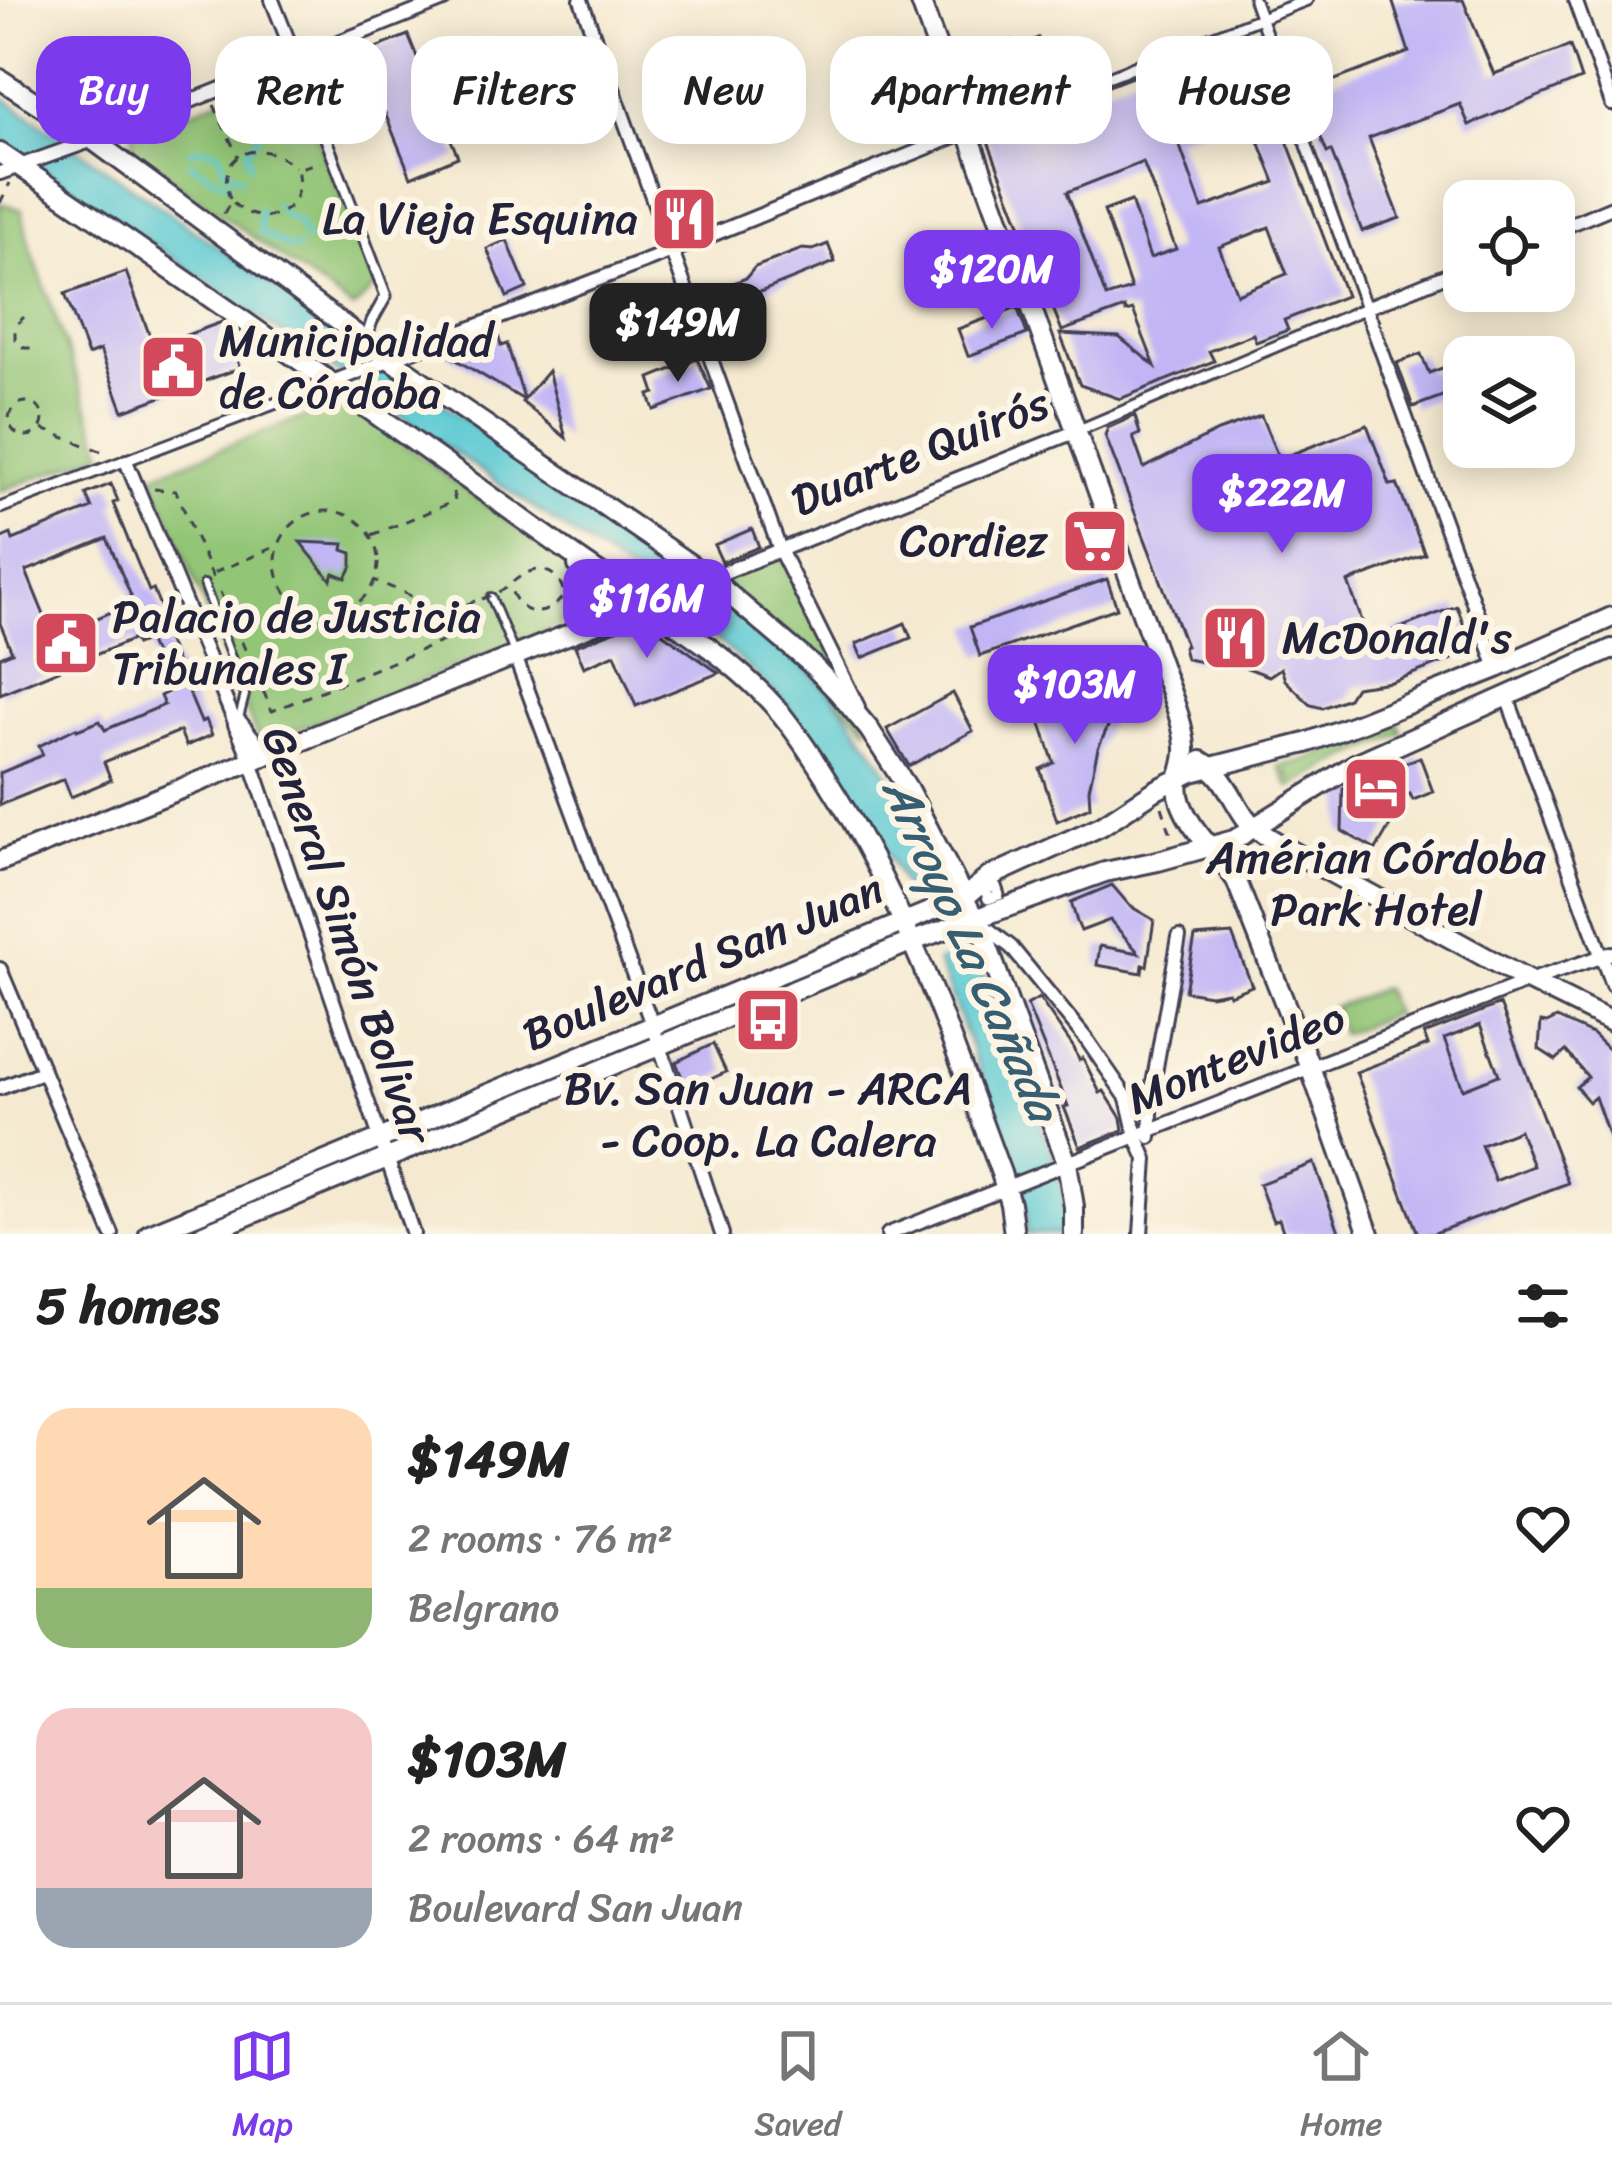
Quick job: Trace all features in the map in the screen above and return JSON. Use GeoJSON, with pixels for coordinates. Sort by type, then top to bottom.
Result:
{"type":"FeatureCollection","features":[{"type":"Feature","properties":{"kind":"main road"},"geometry":{"type":"LineString","coordinates":[[920,0],[933,36]]}},
{"type":"Feature","properties":{"kind":"main road"},"geometry":{"type":"LineString","coordinates":[[0,80],[36,103]]}},
{"type":"Feature","properties":{"kind":"main road"},"geometry":{"type":"LineString","coordinates":[[98,144],[365,342],[710,578],[812,664],[869,729],[908,789],[987,944],[1066,1163],[1074,1234]]}},
{"type":"Feature","properties":{"kind":"main road"},"geometry":{"type":"LineString","coordinates":[[973,144],[1158,657],[1184,741],[1184,762],[1176,780],[1186,815],[1236,880],[1370,1234]]}},
{"type":"Feature","properties":{"kind":"main road"},"geometry":{"type":"LineString","coordinates":[[0,153],[722,659],[779,712],[850,819],[904,920],[1006,1186],[1014,1234]]}},
{"type":"Feature","properties":{"kind":"main road"},"geometry":{"type":"LineString","coordinates":[[568,552],[593,588],[593,611],[582,628]]}},
{"type":"Feature","properties":{"kind":"main road","name":"Duarte Quirós"},"geometry":{"type":"LineString","coordinates":[[0,861],[710,578]]}},
{"type":"Feature","properties":{"kind":"main road","name":"Boulevard San Juan"},"geometry":{"type":"LineString","coordinates":[[203,1234],[386,1158],[904,920],[965,897],[988,877],[1101,826],[1176,780],[1210,766],[1306,742],[1497,668],[1612,617]]}},
{"type":"Feature","properties":{"kind":"main road","name":"Boulevard San Juan"},"geometry":{"type":"LineString","coordinates":[[149,1234],[378,1138],[913,941],[1105,872],[1234,840],[1355,764],[1612,649]]}},
{"type":"Feature","properties":{"kind":"main road"},"geometry":{"type":"LineString","coordinates":[[238,724],[257,758]]}},
{"type":"Feature","properties":{"kind":"main road"},"geometry":{"type":"LineString","coordinates":[[1184,741],[1197,759],[1210,766],[1256,828],[1304,859],[1612,1022]]}},
{"type":"Feature","properties":{"kind":"street"},"geometry":{"type":"LineString","coordinates":[[272,0],[286,36]]}},
{"type":"Feature","properties":{"kind":"street"},"geometry":{"type":"LineString","coordinates":[[352,36],[444,0]]}},
{"type":"Feature","properties":{"kind":"street"},"geometry":{"type":"LineString","coordinates":[[581,0],[780,550],[869,729]]}},
{"type":"Feature","properties":{"kind":"street"},"geometry":{"type":"LineString","coordinates":[[1254,0],[1407,435],[1497,668]]}},
{"type":"Feature","properties":{"kind":"street"},"geometry":{"type":"LineString","coordinates":[[1112,75],[1307,0]]}},
{"type":"Feature","properties":{"kind":"street"},"geometry":{"type":"LineString","coordinates":[[1575,0],[1612,104]]}},
{"type":"Feature","properties":{"kind":"street"},"geometry":{"type":"LineString","coordinates":[[0,173],[82,144]]}},
{"type":"Feature","properties":{"kind":"street"},"geometry":{"type":"LineString","coordinates":[[327,144],[386,296],[365,342]]}},
{"type":"Feature","properties":{"kind":"street"},"geometry":{"type":"LineString","coordinates":[[0,508],[672,251],[936,144]]}},
{"type":"Feature","properties":{"kind":"street"},"geometry":{"type":"LineString","coordinates":[[1575,222],[1612,207]]}},
{"type":"Feature","properties":{"kind":"street","name":"Duarte Quirós"},"geometry":{"type":"LineString","coordinates":[[710,578],[1077,431],[1443,277]]}},
{"type":"Feature","properties":{"kind":"street","name":"General Simón Bolivar"},"geometry":{"type":"LineString","coordinates":[[126,461],[238,724]]}},
{"type":"Feature","properties":{"kind":"street"},"geometry":{"type":"LineString","coordinates":[[515,656],[656,1036],[722,1234]]}},
{"type":"Feature","properties":{"kind":"street"},"geometry":{"type":"LineString","coordinates":[[1507,698],[1607,955],[1612,985]]}},
{"type":"Feature","properties":{"kind":"street","name":"General Simón Bolivar"},"geometry":{"type":"LineString","coordinates":[[257,758],[413,1234]]}},
{"type":"Feature","properties":{"kind":"street"},"geometry":{"type":"LineString","coordinates":[[975,920],[1011,947],[1111,1072],[1127,1098],[1146,1159]]}},
{"type":"Feature","properties":{"kind":"street"},"geometry":{"type":"LineString","coordinates":[[1141,1234],[1152,1090],[1179,937]]}},
{"type":"Feature","properties":{"kind":"street","name":"Montevideo"},"geometry":{"type":"LineString","coordinates":[[888,1234],[1529,981],[1607,955]]}},
{"type":"Feature","properties":{"kind":"street"},"geometry":{"type":"LineString","coordinates":[[0,968],[112,1234]]}},
{"type":"Feature","properties":{"kind":"street"},"geometry":{"type":"LineString","coordinates":[[0,1088],[42,1072]]}},
{"type":"Feature","properties":{"kind":"street"},"geometry":{"type":"LineString","coordinates":[[1127,1098],[1143,1098],[1152,1090]]}},
{"type":"Feature","properties":{"kind":"lane"},"geometry":{"type":"LineString","coordinates":[[204,584],[244,695],[238,724]]}},
{"type":"Feature","properties":{"kind":"lane"},"geometry":{"type":"LineString","coordinates":[[490,596],[515,656]]}},
{"type":"Feature","properties":{"kind":"path"},"geometry":{"type":"LineString","coordinates":[[212,101],[241,156]]}},
{"type":"Feature","properties":{"kind":"path"},"geometry":{"type":"LineString","coordinates":[[251,150],[271,151],[297,169],[298,196],[286,211],[256,216],[231,201],[226,181],[241,156],[251,150]]}},
{"type":"Feature","properties":{"kind":"path"},"geometry":{"type":"LineString","coordinates":[[297,169],[333,159]]}},
{"type":"Feature","properties":{"kind":"path"},"geometry":{"type":"LineString","coordinates":[[222,217],[231,201]]}},
{"type":"Feature","properties":{"kind":"path"},"geometry":{"type":"LineString","coordinates":[[24,316],[15,326],[15,339],[25,348],[37,348]]}},
{"type":"Feature","properties":{"kind":"path"},"geometry":{"type":"LineString","coordinates":[[22,402],[33,404],[43,417],[40,428],[20,436],[11,429],[9,412],[22,402]]}},
{"type":"Feature","properties":{"kind":"path"},"geometry":{"type":"LineString","coordinates":[[0,409],[9,412]]}},
{"type":"Feature","properties":{"kind":"path"},"geometry":{"type":"LineString","coordinates":[[40,428],[126,461]]}},
{"type":"Feature","properties":{"kind":"path"},"geometry":{"type":"LineString","coordinates":[[371,536],[455,501],[451,485]]}},
{"type":"Feature","properties":{"kind":"path"},"geometry":{"type":"LineString","coordinates":[[137,487],[176,491],[272,711],[458,635],[448,612],[374,580]]}},
{"type":"Feature","properties":{"kind":"path"},"geometry":{"type":"LineString","coordinates":[[316,511],[334,511],[352,518],[371,536],[378,560],[374,580],[358,602],[344,610],[314,611],[287,595],[275,563],[278,545],[301,518],[316,511]]}},
{"type":"Feature","properties":{"kind":"path"},"geometry":{"type":"LineString","coordinates":[[212,574],[278,545]]}},
{"type":"Feature","properties":{"kind":"path"},"geometry":{"type":"LineString","coordinates":[[448,612],[510,587],[537,570],[553,574],[565,589],[556,606],[536,612],[518,604],[510,587]]}},
{"type":"Feature","properties":{"kind":"path"},"geometry":{"type":"LineString","coordinates":[[1160,800],[1174,846]]}},
{"type":"Feature","properties":{"kind":"green space"},"geometry":{"type":"Polygon","coordinates":[[[215,101],[215,144],[320,144],[377,285],[353,309],[132,151],[132,144],[191,144],[191,111],[215,101]]]}},
{"type":"Feature","properties":{"kind":"green space"},"geometry":{"type":"Polygon","coordinates":[[[0,203],[22,210],[28,240],[104,453],[0,491],[0,203]]]}},
{"type":"Feature","properties":{"kind":"green space"},"geometry":{"type":"Polygon","coordinates":[[[346,401],[567,565],[583,587],[583,604],[547,631],[260,744],[152,475],[346,401]]]}},
{"type":"Feature","properties":{"kind":"green space"},"geometry":{"type":"Polygon","coordinates":[[[780,550],[869,729],[710,578],[780,550]]]}},
{"type":"Feature","properties":{"kind":"green space"},"geometry":{"type":"Polygon","coordinates":[[[1399,723],[1403,733],[1290,788],[1285,779],[1288,773],[1283,775],[1279,766],[1305,761],[1399,723]]]}},
{"type":"Feature","properties":{"kind":"green space"},"geometry":{"type":"Polygon","coordinates":[[[1383,988],[1394,1014],[1342,1034],[1332,1008],[1383,988]]]}},
{"type":"Feature","properties":{"kind":"water","name":"Arroyo La Cañada"},"geometry":{"type":"Polygon","coordinates":[[[0,95],[36,120],[36,144],[70,144],[729,603],[830,694],[899,790],[945,881],[1051,1149],[1063,1192],[1066,1234],[1026,1234],[1024,1198],[1013,1159],[908,895],[831,761],[765,683],[649,587],[0,139],[0,95]]]}},
{"type":"Feature","properties":{"kind":"pier"},"geometry":{"type":"Polygon","coordinates":[[[948,874],[977,947],[931,962],[901,895],[948,874]]]}},
{"type":"Feature","properties":{"kind":"building"},"geometry":{"type":"Polygon","coordinates":[[[1392,0],[1463,0],[1494,74],[1570,46],[1581,79],[1469,125],[1460,104],[1369,138],[1400,218],[1362,231],[1331,151],[1327,153],[1323,144],[1333,144],[1333,81],[1409,52],[1392,0]]]}},
{"type":"Feature","properties":{"kind":"building"},"geometry":{"type":"Polygon","coordinates":[[[408,35],[411,42],[411,144],[453,144],[458,157],[411,177],[387,118],[387,43],[408,35]]]}},
{"type":"Feature","properties":{"kind":"building"},"geometry":{"type":"Polygon","coordinates":[[[1136,75],[1136,144],[1179,144],[1202,208],[1275,182],[1260,144],[1288,144],[1346,296],[1284,320],[1288,330],[1256,342],[1253,334],[1209,351],[1214,361],[1120,399],[1080,385],[1060,334],[1119,337],[1155,366],[1133,310],[1126,312],[1125,308],[1062,331],[989,144],[1112,144],[1112,85],[1136,75]],[[1143,162],[1067,192],[1106,297],[1131,289],[1104,211],[1131,201],[1150,258],[1176,249],[1143,162]],[[1269,227],[1219,247],[1237,294],[1287,274],[1269,227]]]}},
{"type":"Feature","properties":{"kind":"building"},"geometry":{"type":"Polygon","coordinates":[[[507,240],[527,288],[507,297],[487,249],[507,240]]]}},
{"type":"Feature","properties":{"kind":"building"},"geometry":{"type":"Polygon","coordinates":[[[828,244],[835,262],[735,302],[729,285],[746,278],[755,267],[828,244]]]}},
{"type":"Feature","properties":{"kind":"building"},"geometry":{"type":"Polygon","coordinates":[[[126,272],[154,347],[222,322],[240,368],[123,411],[100,350],[88,355],[65,294],[126,272]]]}},
{"type":"Feature","properties":{"kind":"building"},"geometry":{"type":"Polygon","coordinates":[[[1017,307],[1027,334],[968,356],[958,329],[1017,307]]]}},
{"type":"Feature","properties":{"kind":"building"},"geometry":{"type":"Polygon","coordinates":[[[497,332],[501,346],[507,344],[524,399],[548,371],[566,438],[524,400],[445,350],[497,332]]]}},
{"type":"Feature","properties":{"kind":"building"},"geometry":{"type":"Polygon","coordinates":[[[1421,354],[1429,373],[1443,368],[1443,396],[1413,407],[1397,363],[1421,354]]]}},
{"type":"Feature","properties":{"kind":"building"},"geometry":{"type":"Polygon","coordinates":[[[697,359],[711,389],[654,410],[650,378],[697,359]]]}},
{"type":"Feature","properties":{"kind":"building"},"geometry":{"type":"Polygon","coordinates":[[[1135,416],[1140,434],[1133,437],[1144,468],[1218,431],[1261,416],[1279,459],[1367,425],[1390,485],[1397,484],[1425,554],[1348,582],[1369,640],[1457,606],[1473,651],[1391,682],[1355,687],[1348,698],[1322,708],[1311,705],[1285,680],[1281,668],[1269,676],[1210,654],[1202,662],[1186,659],[1186,646],[1105,435],[1108,428],[1135,416]]]}},
{"type":"Feature","properties":{"kind":"building","name":"Palacio de Justicia Tribunales I"},"geometry":{"type":"Polygon","coordinates":[[[111,484],[118,501],[113,503],[170,630],[164,633],[201,722],[206,720],[212,735],[186,746],[180,731],[104,762],[111,780],[71,797],[64,779],[0,805],[0,773],[43,755],[39,746],[100,721],[105,730],[164,705],[160,696],[170,691],[148,640],[136,645],[134,639],[0,694],[0,657],[12,652],[0,623],[0,539],[11,534],[13,540],[92,508],[86,494],[111,484]],[[107,538],[26,571],[53,637],[121,608],[118,602],[131,596],[107,538]]]}},
{"type":"Feature","properties":{"kind":"building"},"geometry":{"type":"Polygon","coordinates":[[[752,529],[759,547],[722,562],[714,545],[752,529]]]}},
{"type":"Feature","properties":{"kind":"building"},"geometry":{"type":"Polygon","coordinates":[[[300,542],[344,544],[343,550],[352,553],[346,578],[334,573],[331,580],[300,542]]]}},
{"type":"Feature","properties":{"kind":"building"},"geometry":{"type":"Polygon","coordinates":[[[1107,579],[1117,608],[980,656],[970,627],[1107,579]]]}},
{"type":"Feature","properties":{"kind":"building"},"geometry":{"type":"Polygon","coordinates":[[[644,619],[719,673],[636,706],[615,654],[584,667],[575,646],[644,619]]]}},
{"type":"Feature","properties":{"kind":"building"},"geometry":{"type":"Polygon","coordinates":[[[905,623],[911,638],[862,658],[856,644],[905,623]]]}},
{"type":"Feature","properties":{"kind":"building"},"geometry":{"type":"Polygon","coordinates":[[[1107,683],[1125,704],[1098,748],[1090,807],[1057,821],[1040,769],[1054,763],[1036,709],[1065,698],[1085,708],[1096,688],[1107,683]]]}},
{"type":"Feature","properties":{"kind":"building"},"geometry":{"type":"Polygon","coordinates":[[[953,693],[973,731],[909,766],[887,729],[953,693]]]}},
{"type":"Feature","properties":{"kind":"building"},"geometry":{"type":"Polygon","coordinates":[[[1420,757],[1433,792],[1413,800],[1410,794],[1365,811],[1391,824],[1376,850],[1342,831],[1343,789],[1420,757]]]}},
{"type":"Feature","properties":{"kind":"building"},"geometry":{"type":"Polygon","coordinates":[[[1112,885],[1130,906],[1154,920],[1142,973],[1097,965],[1100,946],[1139,953],[1110,920],[1081,931],[1077,922],[1071,902],[1112,885]]]}},
{"type":"Feature","properties":{"kind":"building"},"geometry":{"type":"Polygon","coordinates":[[[1232,934],[1252,986],[1229,995],[1185,991],[1195,937],[1232,934]]]}},
{"type":"Feature","properties":{"kind":"building"},"geometry":{"type":"Polygon","coordinates":[[[1039,998],[1079,1060],[1083,1058],[1100,1093],[1104,1091],[1123,1130],[1080,1147],[1027,1005],[1039,998]]]}},
{"type":"Feature","properties":{"kind":"building"},"geometry":{"type":"Polygon","coordinates":[[[1500,1004],[1568,1183],[1432,1234],[1418,1234],[1356,1072],[1428,1045],[1424,1034],[1500,1004]],[[1480,1025],[1444,1039],[1463,1089],[1499,1075],[1480,1025]],[[1519,1130],[1481,1145],[1495,1181],[1533,1166],[1519,1130]]]}},
{"type":"Feature","properties":{"kind":"building"},"geometry":{"type":"Polygon","coordinates":[[[1557,1018],[1592,1034],[1612,1053],[1612,1140],[1595,1097],[1589,1102],[1576,1087],[1588,1077],[1566,1051],[1556,1060],[1539,1049],[1541,1022],[1557,1018]]]}},
{"type":"Feature","properties":{"kind":"building"},"geometry":{"type":"Polygon","coordinates":[[[713,1044],[726,1072],[687,1090],[676,1062],[713,1044]]]}},
{"type":"Feature","properties":{"kind":"building"},"geometry":{"type":"Polygon","coordinates":[[[1314,1163],[1340,1234],[1284,1234],[1279,1219],[1273,1221],[1259,1184],[1314,1163]]]}},
{"type":"Feature","properties":{"kind":"waterway"},"geometry":{"type":"LineString","coordinates":[[250,165],[247,151],[252,144]]}},
{"type":"Feature","properties":{"kind":"waterway"},"geometry":{"type":"LineString","coordinates":[[190,152],[201,148],[219,152],[225,170],[241,177]]}},
{"type":"Feature","properties":{"kind":"waterway"},"geometry":{"type":"LineString","coordinates":[[190,163],[230,183]]}},
{"type":"Feature","properties":{"kind":"waterway"},"geometry":{"type":"LineString","coordinates":[[275,204],[300,224],[308,240]]}},
{"type":"Feature","properties":{"kind":"waterway"},"geometry":{"type":"LineString","coordinates":[[260,210],[260,232],[299,248]]}},
{"type":"Feature","properties":{"kind":"place","name":"La Vieja Esquina"},"geometry":{"type":"Point","coordinates":[684,219]}},
{"type":"Feature","properties":{"kind":"place","name":"Municipalidad de Córdoba"},"geometry":{"type":"Point","coordinates":[173,367]}},
{"type":"Feature","properties":{"kind":"place","name":"Cordiez"},"geometry":{"type":"Point","coordinates":[1095,541]}},
{"type":"Feature","properties":{"kind":"place","name":"McDonald's"},"geometry":{"type":"Point","coordinates":[1235,638]}},
{"type":"Feature","properties":{"kind":"place","name":"Palacio de Justicia Tribunales I"},"geometry":{"type":"Point","coordinates":[66,643]}},
{"type":"Feature","properties":{"kind":"place","name":"Amérian Córdoba Park Hotel"},"geometry":{"type":"Point","coordinates":[1376,789]}},
{"type":"Feature","properties":{"kind":"place","name":"Bv. San Juan - ARCA - Coop. La Calera"},"geometry":{"type":"Point","coordinates":[768,1020]}}]}
